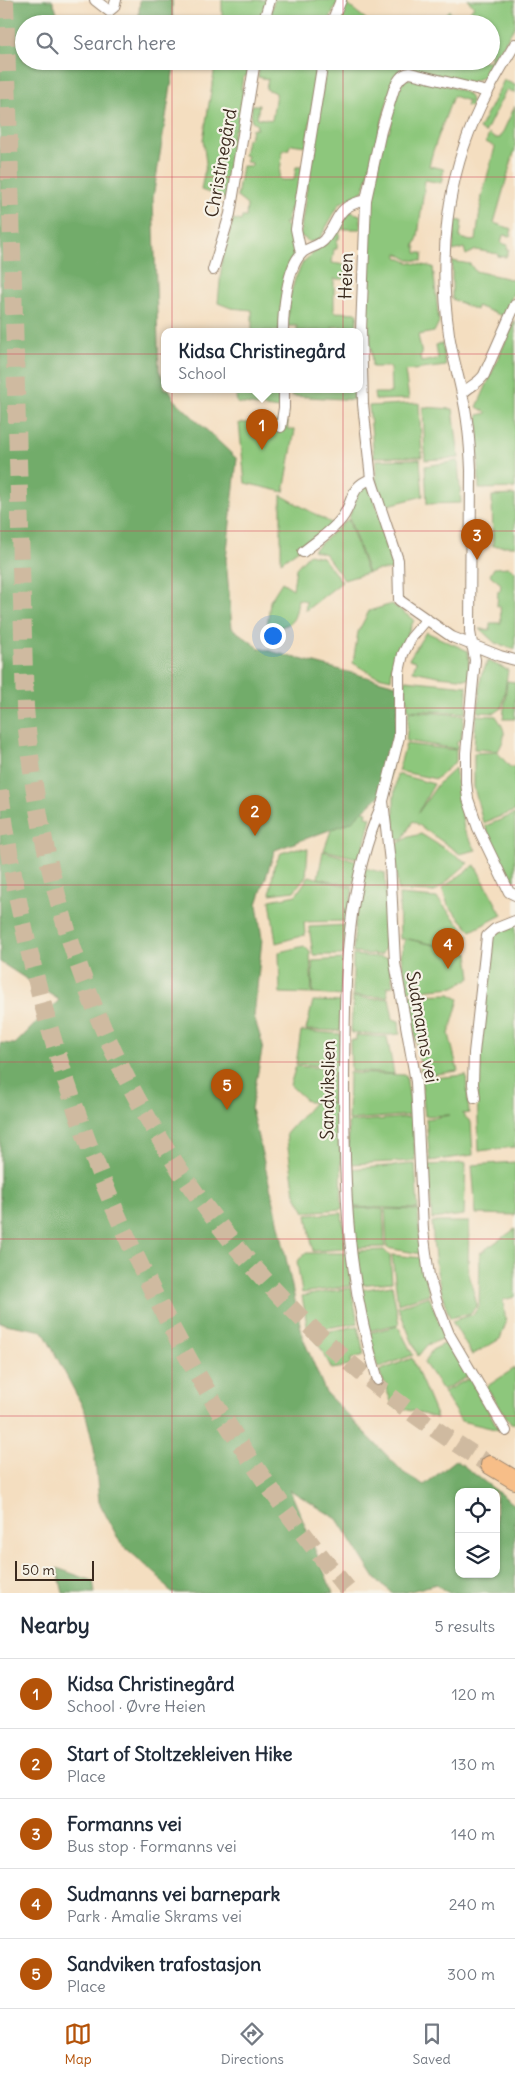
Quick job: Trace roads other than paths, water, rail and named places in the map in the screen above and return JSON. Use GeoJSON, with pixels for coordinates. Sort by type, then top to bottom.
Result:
{"type":"FeatureCollection","features":[{"type":"Feature","properties":{"kind":"highway"},"geometry":{"type":"LineString","coordinates":[[515,1475],[490,1465],[515,1480]]}},
{"type":"Feature","properties":{"kind":"street"},"geometry":{"type":"LineString","coordinates":[[95,0],[109,11],[114,7],[116,0]]}},
{"type":"Feature","properties":{"kind":"street"},"geometry":{"type":"LineString","coordinates":[[266,15],[270,0]]}},
{"type":"Feature","properties":{"kind":"street"},"geometry":{"type":"LineString","coordinates":[[335,15],[341,0]]}},
{"type":"Feature","properties":{"kind":"street"},"geometry":{"type":"LineString","coordinates":[[515,44],[473,123],[460,159],[448,214],[444,249],[444,291],[447,320],[470,446],[470,632],[475,660],[467,738],[466,777],[471,808],[478,828],[507,888],[515,896]]}},
{"type":"Feature","properties":{"kind":"street","name":"Christinegård"},"geometry":{"type":"LineString","coordinates":[[213,270],[230,214],[254,70]]}},
{"type":"Feature","properties":{"kind":"street"},"geometry":{"type":"LineString","coordinates":[[283,328],[285,303],[290,277],[301,253],[296,229],[322,70]]}},
{"type":"Feature","properties":{"kind":"street","name":"Heien"},"geometry":{"type":"LineString","coordinates":[[361,328],[366,200],[381,131],[398,81],[403,75],[415,74],[488,92]]}},
{"type":"Feature","properties":{"kind":"street"},"geometry":{"type":"LineString","coordinates":[[301,253],[323,241],[340,212],[348,205],[366,200]]}},
{"type":"Feature","properties":{"kind":"street"},"geometry":{"type":"LineString","coordinates":[[462,394],[480,382],[515,305]]}},
{"type":"Feature","properties":{"kind":"street"},"geometry":{"type":"LineString","coordinates":[[281,428],[284,393]]}},
{"type":"Feature","properties":{"kind":"street","name":"Heien"},"geometry":{"type":"LineString","coordinates":[[363,393],[371,480],[398,560],[399,600],[452,637],[515,660]]}},
{"type":"Feature","properties":{"kind":"street"},"geometry":{"type":"LineString","coordinates":[[303,552],[334,527],[343,517],[355,489],[371,480]]}},
{"type":"Feature","properties":{"kind":"street","name":"Sudmanns vei"},"geometry":{"type":"LineString","coordinates":[[427,619],[411,638],[403,654],[399,672],[399,738],[383,801],[390,862],[395,963],[416,1082],[423,1230],[428,1268],[438,1306],[449,1334],[506,1431]]}},
{"type":"Feature","properties":{"kind":"street","name":"Sandvikslien"},"geometry":{"type":"LineString","coordinates":[[378,1380],[362,1323],[354,1278],[348,1227],[343,1134],[345,1013],[350,922],[363,863],[383,801]]}},
{"type":"Feature","properties":{"kind":"street"},"geometry":{"type":"LineString","coordinates":[[475,1098],[472,1084],[474,1053],[487,936],[495,929],[515,921]]}},
{"type":"Feature","properties":{"kind":"tunnel"},"geometry":{"type":"LineString","coordinates":[[5,0],[25,707],[41,826],[70,938],[110,1044],[163,1144],[228,1236],[304,1320],[391,1397],[490,1465]]}},
{"type":"Feature","properties":{"kind":"tunnel"},"geometry":{"type":"LineString","coordinates":[[0,791],[18,900],[44,1008],[77,1114],[118,1217],[166,1318],[221,1414],[283,1506],[351,1593]]}},
{"type":"Feature","properties":{"kind":"place","name":"Kidsa Christinegård"},"geometry":{"type":"Point","coordinates":[262,450]}},
{"type":"Feature","properties":{"kind":"place","name":"Formanns vei"},"geometry":{"type":"Point","coordinates":[477,560]}},
{"type":"Feature","properties":{"kind":"place","name":"Start of Stoltzekleiven Hike"},"geometry":{"type":"Point","coordinates":[255,836]}},
{"type":"Feature","properties":{"kind":"place","name":"Sudmanns vei barnepark"},"geometry":{"type":"Point","coordinates":[448,969]}},
{"type":"Feature","properties":{"kind":"place","name":"Sandviken trafostasjon"},"geometry":{"type":"Point","coordinates":[227,1110]}}]}
